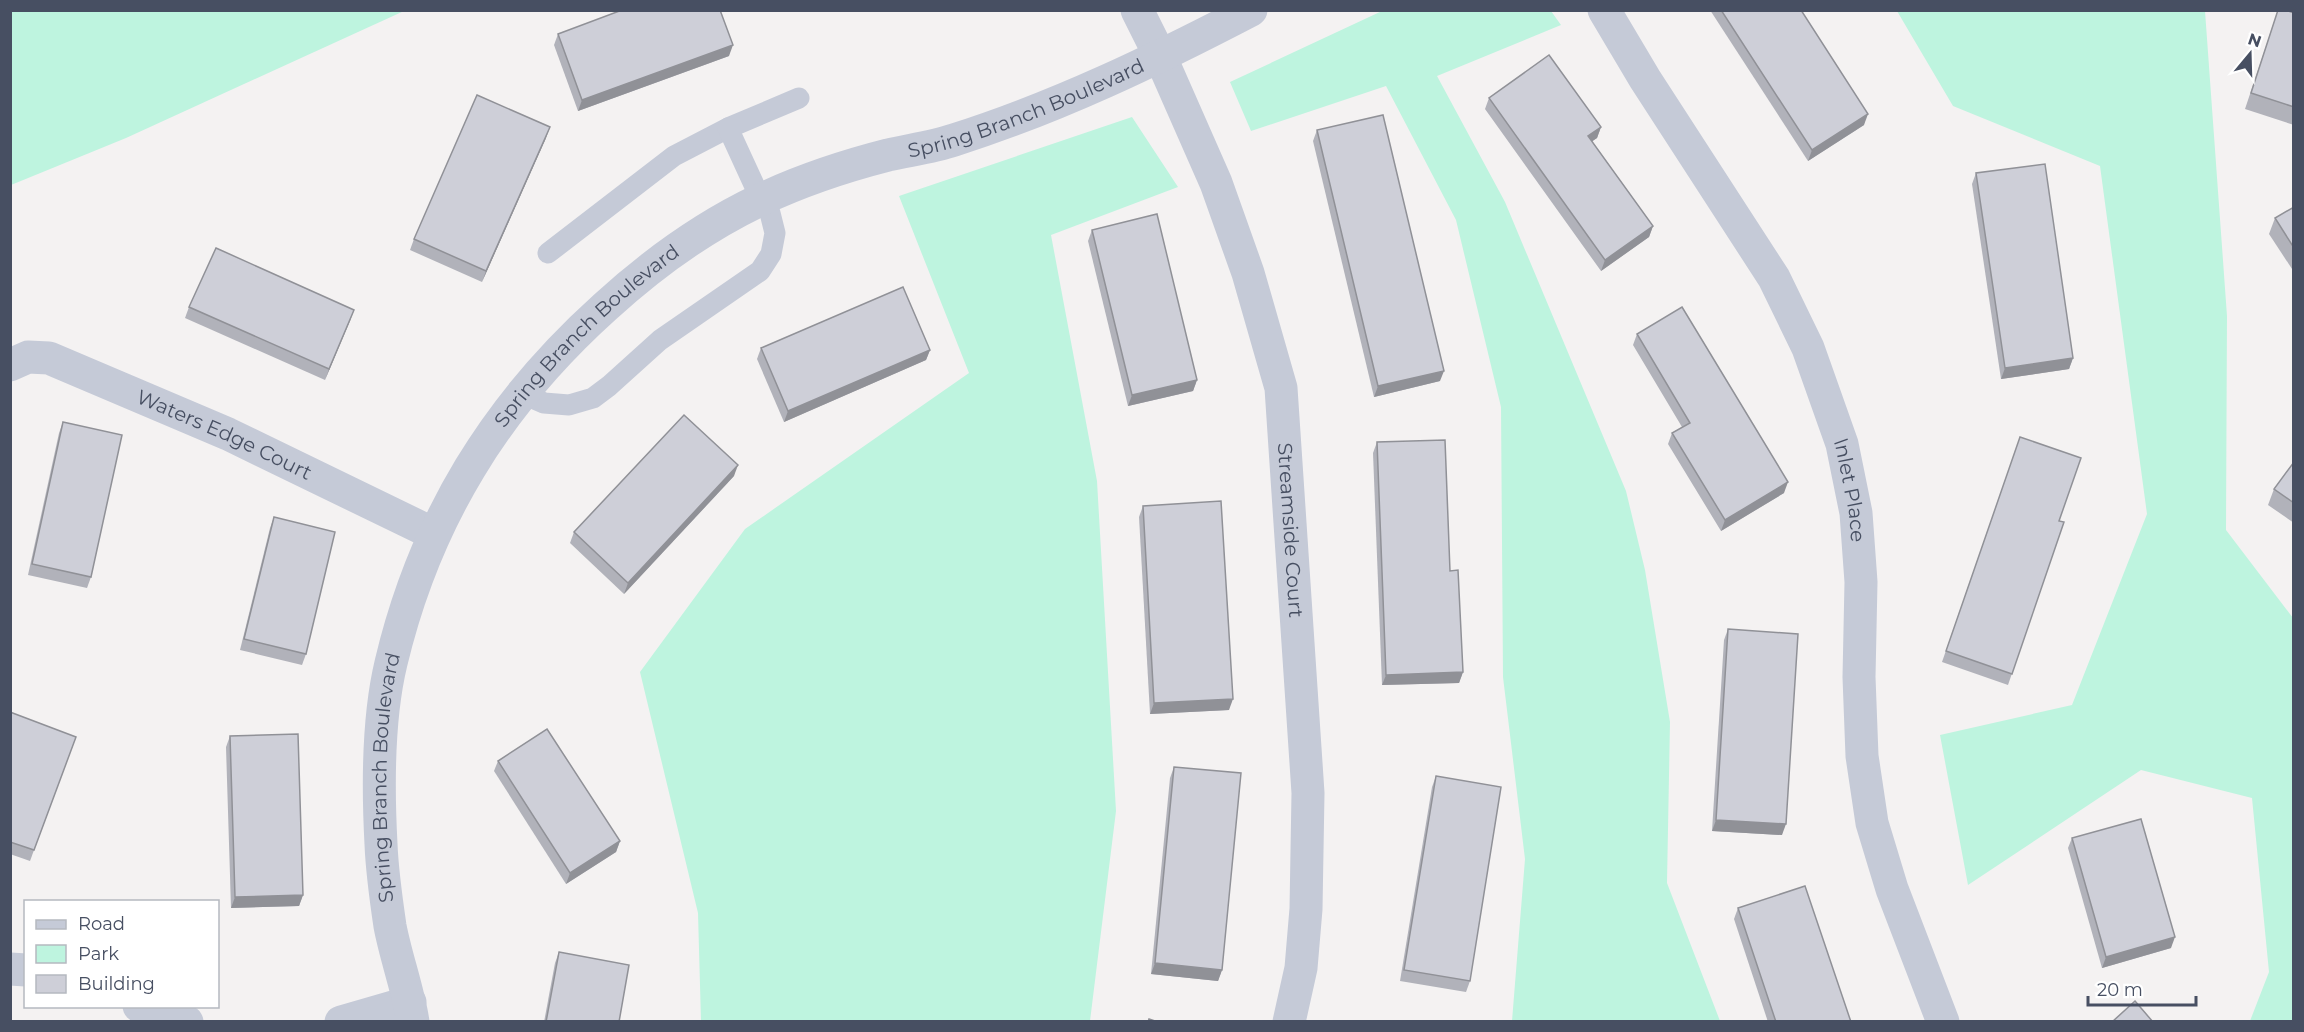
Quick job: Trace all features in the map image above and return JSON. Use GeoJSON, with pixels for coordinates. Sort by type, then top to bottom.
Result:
{"type":"FeatureCollection","features":[{"type":"Feature","properties":{"kind":"street","name":"Streamside Court"},"geometry":{"type":"LineString","coordinates":[[1137,10],[1161,57],[1216,183],[1248,273],[1281,388],[1308,793],[1306,909],[1300,968],[1289,1022]]}},
{"type":"Feature","properties":{"kind":"street","name":"Spring Branch Boulevard"},"geometry":{"type":"LineString","coordinates":[[411,1012],[390,927],[381,845],[380,764],[390,666],[410,594],[434,534],[466,472],[521,393],[573,336],[635,280],[702,231],[760,200],[838,170],[951,141],[1046,108],[1161,57],[1251,10]]}},
{"type":"Feature","properties":{"kind":"street","name":"Inlet Place"},"geometry":{"type":"LineString","coordinates":[[1604,10],[1645,79],[1774,278],[1808,348],[1842,444],[1856,513],[1861,582],[1859,677],[1862,756],[1872,823],[1892,889],[1943,1022]]}},
{"type":"Feature","properties":{"kind":"street","name":"Waters Edge Court"},"geometry":{"type":"LineString","coordinates":[[10,365],[28,357],[49,358],[228,434],[434,534]]}},
{"type":"Feature","properties":{"kind":"street"},"geometry":{"type":"LineString","coordinates":[[144,1008],[188,1022]]}},
{"type":"Feature","properties":{"kind":"street"},"geometry":{"type":"LineString","coordinates":[[341,1022],[411,1012]]}},
{"type":"Feature","properties":{"kind":"lane"},"geometry":{"type":"LineString","coordinates":[[548,253],[674,156],[799,98]]}},
{"type":"Feature","properties":{"kind":"lane"},"geometry":{"type":"LineString","coordinates":[[521,393],[544,403],[569,405],[592,398],[609,386],[660,339],[760,271],[771,254],[775,233],[770,213],[760,200],[728,129]]}},
{"type":"Feature","properties":{"kind":"green space"},"geometry":{"type":"Polygon","coordinates":[[[11,10],[404,11],[126,138],[11,185],[11,10]]]}},
{"type":"Feature","properties":{"kind":"green space"},"geometry":{"type":"Polygon","coordinates":[[[1382,11],[1551,11],[1561,25],[1437,76],[1505,202],[1626,491],[1645,570],[1670,722],[1667,883],[1720,1021],[1512,1021],[1525,859],[1503,677],[1501,407],[1456,220],[1386,86],[1251,131],[1230,82],[1382,11]]]}},
{"type":"Feature","properties":{"kind":"green space"},"geometry":{"type":"Polygon","coordinates":[[[1897,11],[2205,11],[2227,316],[2226,530],[2293,618],[2293,1021],[2250,1021],[2269,972],[2252,798],[2141,770],[1968,885],[1940,735],[2072,705],[2147,514],[2100,166],[1953,106],[1897,11]]]}},
{"type":"Feature","properties":{"kind":"green space"},"geometry":{"type":"Polygon","coordinates":[[[1132,117],[1178,187],[1051,235],[1097,481],[1116,811],[1090,1021],[701,1021],[698,913],[640,672],[745,529],[969,373],[899,196],[1132,117]]]}},
{"type":"Feature","properties":{"kind":"building"},"geometry":{"type":"Polygon","coordinates":[[[622,10],[720,10],[733,45],[582,100],[558,34],[622,10]]]}},
{"type":"Feature","properties":{"kind":"building"},"geometry":{"type":"Polygon","coordinates":[[[1721,10],[1801,10],[1868,114],[1812,150],[1721,10]]]}},
{"type":"Feature","properties":{"kind":"building"},"geometry":{"type":"Polygon","coordinates":[[[2278,10],[2294,13],[2294,107],[2251,93],[2278,10]]]}},
{"type":"Feature","properties":{"kind":"building"},"geometry":{"type":"Polygon","coordinates":[[[1549,55],[1601,127],[1588,136],[1653,226],[1605,260],[1489,98],[1549,55]]]}},
{"type":"Feature","properties":{"kind":"building"},"geometry":{"type":"Polygon","coordinates":[[[477,95],[550,127],[486,271],[414,239],[477,95]]]}},
{"type":"Feature","properties":{"kind":"building"},"geometry":{"type":"Polygon","coordinates":[[[1383,115],[1444,371],[1378,386],[1317,130],[1383,115]]]}},
{"type":"Feature","properties":{"kind":"building"},"geometry":{"type":"Polygon","coordinates":[[[2045,164],[2073,358],[2005,368],[1976,173],[2045,164]]]}},
{"type":"Feature","properties":{"kind":"building"},"geometry":{"type":"Polygon","coordinates":[[[2294,207],[2294,248],[2275,218],[2294,207]]]}},
{"type":"Feature","properties":{"kind":"building"},"geometry":{"type":"Polygon","coordinates":[[[1157,214],[1197,380],[1132,395],[1092,230],[1157,214]]]}},
{"type":"Feature","properties":{"kind":"building"},"geometry":{"type":"Polygon","coordinates":[[[216,248],[354,310],[329,369],[189,307],[216,248]]]}},
{"type":"Feature","properties":{"kind":"building"},"geometry":{"type":"Polygon","coordinates":[[[903,287],[930,350],[788,411],[761,348],[903,287]]]}},
{"type":"Feature","properties":{"kind":"building"},"geometry":{"type":"Polygon","coordinates":[[[1682,307],[1788,482],[1725,520],[1672,433],[1690,423],[1637,334],[1682,307]]]}},
{"type":"Feature","properties":{"kind":"building"},"geometry":{"type":"Polygon","coordinates":[[[684,415],[738,465],[628,583],[574,532],[684,415]]]}},
{"type":"Feature","properties":{"kind":"building"},"geometry":{"type":"Polygon","coordinates":[[[63,422],[122,435],[91,577],[32,564],[63,422]]]}},
{"type":"Feature","properties":{"kind":"building"},"geometry":{"type":"Polygon","coordinates":[[[2020,437],[2081,458],[2059,521],[2064,522],[2012,674],[1946,651],[2020,437]]]}},
{"type":"Feature","properties":{"kind":"building"},"geometry":{"type":"Polygon","coordinates":[[[1445,440],[1450,571],[1458,570],[1463,672],[1386,675],[1377,442],[1445,440]]]}},
{"type":"Feature","properties":{"kind":"building"},"geometry":{"type":"Polygon","coordinates":[[[2294,462],[2294,503],[2274,489],[2294,462]]]}},
{"type":"Feature","properties":{"kind":"building"},"geometry":{"type":"Polygon","coordinates":[[[1221,501],[1233,699],[1154,703],[1143,506],[1221,501]]]}},
{"type":"Feature","properties":{"kind":"building"},"geometry":{"type":"Polygon","coordinates":[[[274,517],[335,532],[306,654],[244,639],[274,517]]]}},
{"type":"Feature","properties":{"kind":"building"},"geometry":{"type":"Polygon","coordinates":[[[1728,629],[1798,634],[1786,824],[1716,820],[1728,629]]]}},
{"type":"Feature","properties":{"kind":"building"},"geometry":{"type":"Polygon","coordinates":[[[10,712],[76,737],[34,850],[10,842],[10,712]]]}},
{"type":"Feature","properties":{"kind":"building"},"geometry":{"type":"Polygon","coordinates":[[[547,729],[620,841],[570,873],[498,761],[547,729]]]}},
{"type":"Feature","properties":{"kind":"building"},"geometry":{"type":"Polygon","coordinates":[[[298,734],[303,895],[235,897],[230,736],[298,734]]]}},
{"type":"Feature","properties":{"kind":"building"},"geometry":{"type":"Polygon","coordinates":[[[1174,767],[1241,773],[1222,970],[1155,963],[1174,767]]]}},
{"type":"Feature","properties":{"kind":"building"},"geometry":{"type":"Polygon","coordinates":[[[1436,776],[1501,787],[1470,981],[1404,970],[1436,776]]]}},
{"type":"Feature","properties":{"kind":"building"},"geometry":{"type":"Polygon","coordinates":[[[2141,819],[2175,937],[2106,957],[2072,838],[2141,819]]]}},
{"type":"Feature","properties":{"kind":"building"},"geometry":{"type":"Polygon","coordinates":[[[1805,886],[1851,1022],[1776,1022],[1738,908],[1805,886]]]}},
{"type":"Feature","properties":{"kind":"building"},"geometry":{"type":"Polygon","coordinates":[[[559,952],[629,965],[619,1022],[546,1022],[559,952]]]}},
{"type":"Feature","properties":{"kind":"building"},"geometry":{"type":"Polygon","coordinates":[[[2135,1001],[2153,1022],[2112,1022],[2135,1001]]]}}]}
